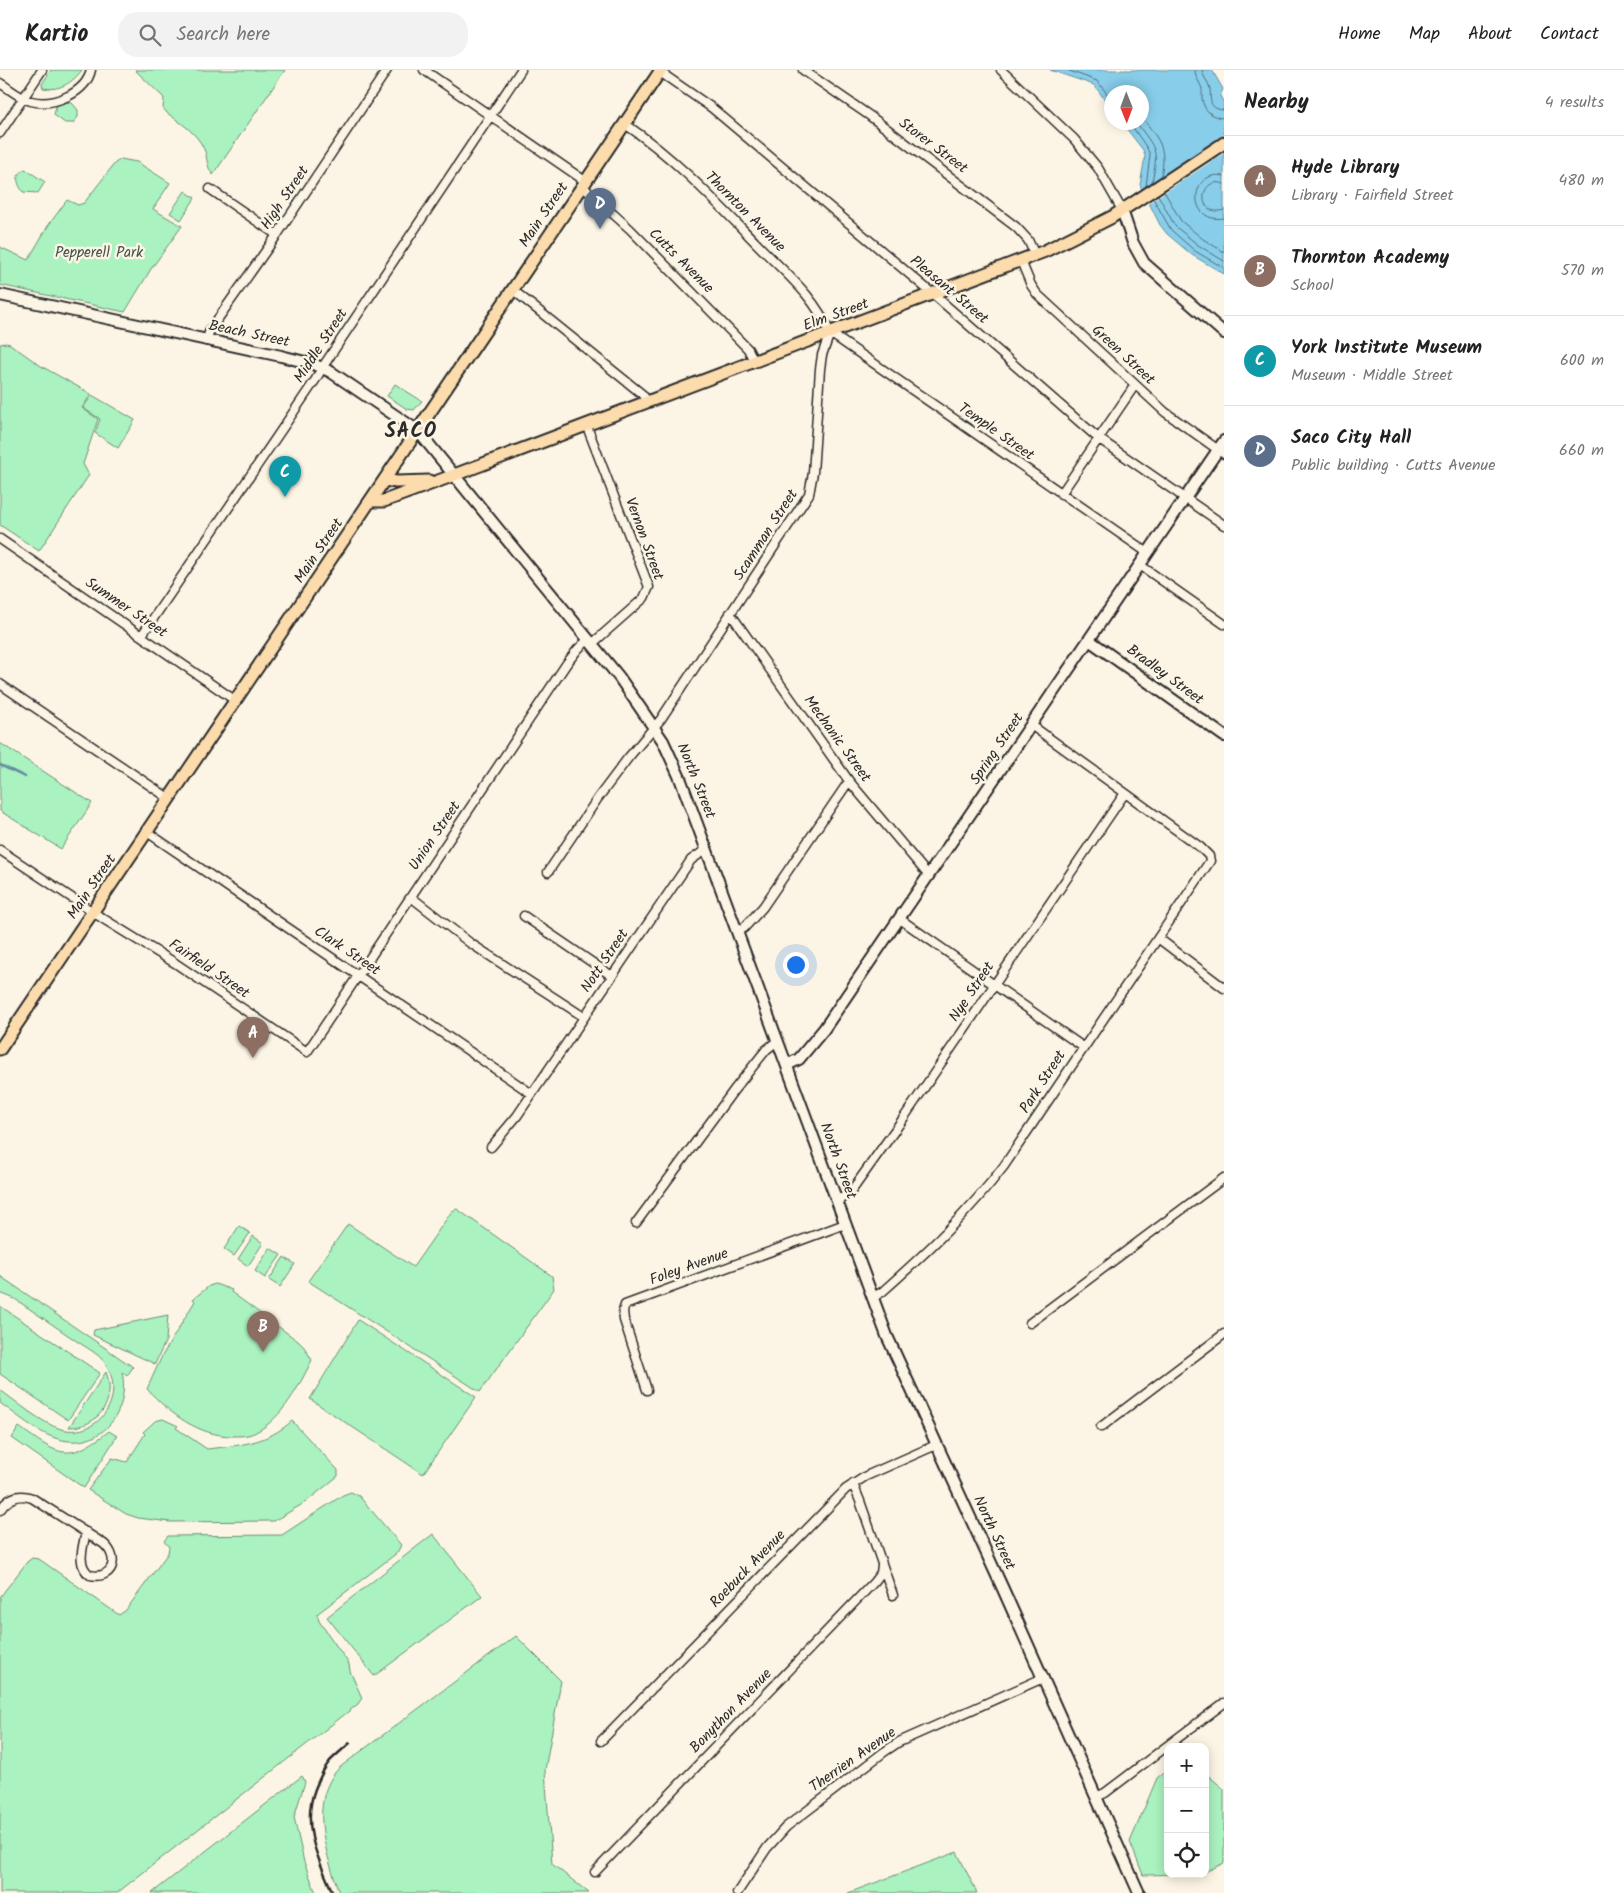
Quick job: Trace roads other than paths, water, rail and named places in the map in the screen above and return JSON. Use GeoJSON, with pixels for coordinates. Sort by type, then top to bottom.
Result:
{"type":"FeatureCollection","features":[{"type":"Feature","properties":{"kind":"main road","name":"Main Street"},"geometry":{"type":"LineString","coordinates":[[0,1049],[661,71]]}},
{"type":"Feature","properties":{"kind":"main road","name":"Elm Street"},"geometry":{"type":"LineString","coordinates":[[371,501],[384,501],[441,480],[1021,261],[1072,238],[1122,210],[1224,143]]}},
{"type":"Feature","properties":{"kind":"main road"},"geometry":{"type":"LineString","coordinates":[[1122,210],[1133,243],[1144,263],[1224,334]]}},
{"type":"Feature","properties":{"kind":"main road","name":"Beach Street"},"geometry":{"type":"LineString","coordinates":[[0,295],[281,356],[322,368],[347,382],[418,431],[454,475]]}},
{"type":"Feature","properties":{"kind":"main road","name":"Spring Street"},"geometry":{"type":"LineString","coordinates":[[786,1066],[799,1059],[816,1040],[1090,640],[1184,499],[1222,449]]}},
{"type":"Feature","properties":{"kind":"main road","name":"North Street"},"geometry":{"type":"LineString","coordinates":[[454,475],[591,641],[655,727],[675,765],[872,1298],[907,1382],[1043,1678],[1138,1893]]}},
{"type":"Feature","properties":{"kind":"main road","name":"Elm Street"},"geometry":{"type":"LineString","coordinates":[[385,480],[396,482],[441,480]]}},
{"type":"Feature","properties":{"kind":"main road","name":"Bradley Street"},"geometry":{"type":"LineString","coordinates":[[1090,640],[1224,736]]}},
{"type":"Feature","properties":{"kind":"street"},"geometry":{"type":"LineString","coordinates":[[0,133],[42,70]]}},
{"type":"Feature","properties":{"kind":"street"},"geometry":{"type":"LineString","coordinates":[[0,83],[24,98],[44,102],[58,100],[86,84],[91,70]]}},
{"type":"Feature","properties":{"kind":"street","name":"High Street"},"geometry":{"type":"LineString","coordinates":[[206,340],[210,330],[277,235],[387,70]]}},
{"type":"Feature","properties":{"kind":"street","name":"Cutts Avenue"},"geometry":{"type":"LineString","coordinates":[[424,70],[490,114],[583,184],[668,266],[748,349],[754,361]]}},
{"type":"Feature","properties":{"kind":"street","name":"Middle Street"},"geometry":{"type":"LineString","coordinates":[[142,636],[311,387],[490,114],[521,70]]}},
{"type":"Feature","properties":{"kind":"street","name":"Storer Street"},"geometry":{"type":"LineString","coordinates":[[803,70],[870,116],[1016,227],[1028,240],[1035,255]]}},
{"type":"Feature","properties":{"kind":"street"},"geometry":{"type":"LineString","coordinates":[[1001,70],[1074,139],[1098,168],[1122,210]]}},
{"type":"Feature","properties":{"kind":"street","name":"Pleasant Street"},"geometry":{"type":"LineString","coordinates":[[661,71],[712,108],[933,294],[1098,438],[1224,525]]}},
{"type":"Feature","properties":{"kind":"street","name":"Thornton Avenue"},"geometry":{"type":"LineString","coordinates":[[625,124],[682,169],[798,285],[819,309],[830,333]]}},
{"type":"Feature","properties":{"kind":"street"},"geometry":{"type":"LineString","coordinates":[[210,189],[277,235]]}},
{"type":"Feature","properties":{"kind":"street","name":"Green Street"},"geometry":{"type":"LineString","coordinates":[[1021,261],[1037,294],[1165,412],[1222,449]]}},
{"type":"Feature","properties":{"kind":"street"},"geometry":{"type":"LineString","coordinates":[[513,290],[642,394],[647,401]]}},
{"type":"Feature","properties":{"kind":"street","name":"Temple Street"},"geometry":{"type":"LineString","coordinates":[[830,333],[1148,553]]}},
{"type":"Feature","properties":{"kind":"street","name":"Scamman Street"},"geometry":{"type":"LineString","coordinates":[[548,872],[628,758],[655,727],[809,494],[813,473],[820,369],[822,355],[830,333]]}},
{"type":"Feature","properties":{"kind":"street"},"geometry":{"type":"LineString","coordinates":[[1061,494],[1135,385]]}},
{"type":"Feature","properties":{"kind":"street","name":"Vernon Street"},"geometry":{"type":"LineString","coordinates":[[586,424],[649,587],[644,598],[591,641]]}},
{"type":"Feature","properties":{"kind":"street","name":"Summer Street"},"geometry":{"type":"LineString","coordinates":[[0,539],[236,701]]}},
{"type":"Feature","properties":{"kind":"street"},"geometry":{"type":"LineString","coordinates":[[1140,564],[1224,624]]}},
{"type":"Feature","properties":{"kind":"street","name":"Mechanic Street"},"geometry":{"type":"LineString","coordinates":[[730,614],[849,781],[929,876]]}},
{"type":"Feature","properties":{"kind":"street","name":"Union Street"},"geometry":{"type":"LineString","coordinates":[[307,1052],[567,664],[578,649],[591,641]]}},
{"type":"Feature","properties":{"kind":"street"},"geometry":{"type":"LineString","coordinates":[[0,684],[170,799]]}},
{"type":"Feature","properties":{"kind":"street"},"geometry":{"type":"LineString","coordinates":[[1031,725],[1124,793]]}},
{"type":"Feature","properties":{"kind":"street"},"geometry":{"type":"LineString","coordinates":[[738,932],[748,925],[767,902],[849,781]]}},
{"type":"Feature","properties":{"kind":"street","name":"Park Street"},"geometry":{"type":"LineString","coordinates":[[872,1298],[882,1292],[939,1239],[983,1193],[1004,1166],[1082,1047],[1206,868],[1210,859],[1200,847],[1124,793]]}},
{"type":"Feature","properties":{"kind":"street","name":"Nye Street"},"geometry":{"type":"LineString","coordinates":[[837,1202],[846,1196],[856,1185],[906,1116],[1124,793]]}},
{"type":"Feature","properties":{"kind":"street","name":"Clark Street"},"geometry":{"type":"LineString","coordinates":[[147,832],[532,1094]]}},
{"type":"Feature","properties":{"kind":"street","name":"Fairfield Street"},"geometry":{"type":"LineString","coordinates":[[0,850],[93,912],[175,963],[307,1052]]}},
{"type":"Feature","properties":{"kind":"street","name":"Nott Street"},"geometry":{"type":"LineString","coordinates":[[491,1147],[510,1126],[691,860],[707,850]]}},
{"type":"Feature","properties":{"kind":"street"},"geometry":{"type":"LineString","coordinates":[[411,898],[470,942],[584,1017]]}},
{"type":"Feature","properties":{"kind":"street"},"geometry":{"type":"LineString","coordinates":[[524,916],[612,976]]}},
{"type":"Feature","properties":{"kind":"street"},"geometry":{"type":"LineString","coordinates":[[900,919],[1082,1047]]}},
{"type":"Feature","properties":{"kind":"street"},"geometry":{"type":"LineString","coordinates":[[1158,938],[1224,988]]}},
{"type":"Feature","properties":{"kind":"street"},"geometry":{"type":"LineString","coordinates":[[636,1223],[734,1090],[766,1050],[778,1041]]}},
{"type":"Feature","properties":{"kind":"street"},"geometry":{"type":"LineString","coordinates":[[1030,1323],[1224,1178]]}},
{"type":"Feature","properties":{"kind":"street","name":"Foley Avenue"},"geometry":{"type":"LineString","coordinates":[[647,1390],[624,1320],[623,1311],[625,1305],[845,1224]]}},
{"type":"Feature","properties":{"kind":"street"},"geometry":{"type":"LineString","coordinates":[[1101,1427],[1224,1334]]}},
{"type":"Feature","properties":{"kind":"street","name":"Roebuck Avenue"},"geometry":{"type":"LineString","coordinates":[[601,1742],[829,1506],[853,1484],[866,1476],[936,1445]]}},
{"type":"Feature","properties":{"kind":"street"},"geometry":{"type":"LineString","coordinates":[[853,1484],[892,1594]]}},
{"type":"Feature","properties":{"kind":"street"},"geometry":{"type":"LineString","coordinates":[[0,1510],[4,1503],[14,1496],[28,1496],[86,1532],[107,1546],[113,1556],[112,1566],[103,1575],[90,1575],[83,1567],[82,1557],[86,1532]]}},
{"type":"Feature","properties":{"kind":"street","name":"Bonython Avenue"},"geometry":{"type":"LineString","coordinates":[[595,1872],[878,1578],[882,1565]]}},
{"type":"Feature","properties":{"kind":"street","name":"Therrien Avenue"},"geometry":{"type":"LineString","coordinates":[[737,1893],[768,1848],[786,1827],[884,1752],[899,1742],[1043,1678]]}},
{"type":"Feature","properties":{"kind":"street"},"geometry":{"type":"LineString","coordinates":[[1096,1797],[1105,1793],[1224,1704]]}},
{"type":"Feature","properties":{"kind":"water"},"geometry":{"type":"Polygon","coordinates":[[[1050,70],[1212,70],[1223,89],[1220,96],[1224,103],[1224,274],[1192,255],[1167,234],[1160,225],[1140,185],[1145,156],[1143,150],[1127,130],[1149,130],[1149,85],[1104,85],[1104,99],[1094,85],[1050,70]]]}},
{"type":"Feature","properties":{"kind":"waterway"},"geometry":{"type":"LineString","coordinates":[[0,765],[25,777]]}},
{"type":"Feature","properties":{"kind":"railway"},"geometry":{"type":"LineString","coordinates":[[333,1893],[313,1842],[310,1816],[311,1803],[325,1767],[350,1743]]}},
{"type":"Feature","properties":{"kind":"place","name":"Saco City Hall"},"geometry":{"type":"Point","coordinates":[600,229]}},
{"type":"Feature","properties":{"kind":"place","name":"York Institute Museum"},"geometry":{"type":"Point","coordinates":[285,497]}},
{"type":"Feature","properties":{"kind":"place","name":"Hyde Library"},"geometry":{"type":"Point","coordinates":[253,1058]}},
{"type":"Feature","properties":{"kind":"place","name":"Thornton Academy"},"geometry":{"type":"Point","coordinates":[263,1352]}},
{"type":"Feature","properties":{"kind":"district","name":"SACO"},"geometry":{"type":"Point","coordinates":[411,432]}},
{"type":"Feature","properties":{"kind":"park label","name":"Pepperell Park"},"geometry":{"type":"Point","coordinates":[99,253]}}]}
